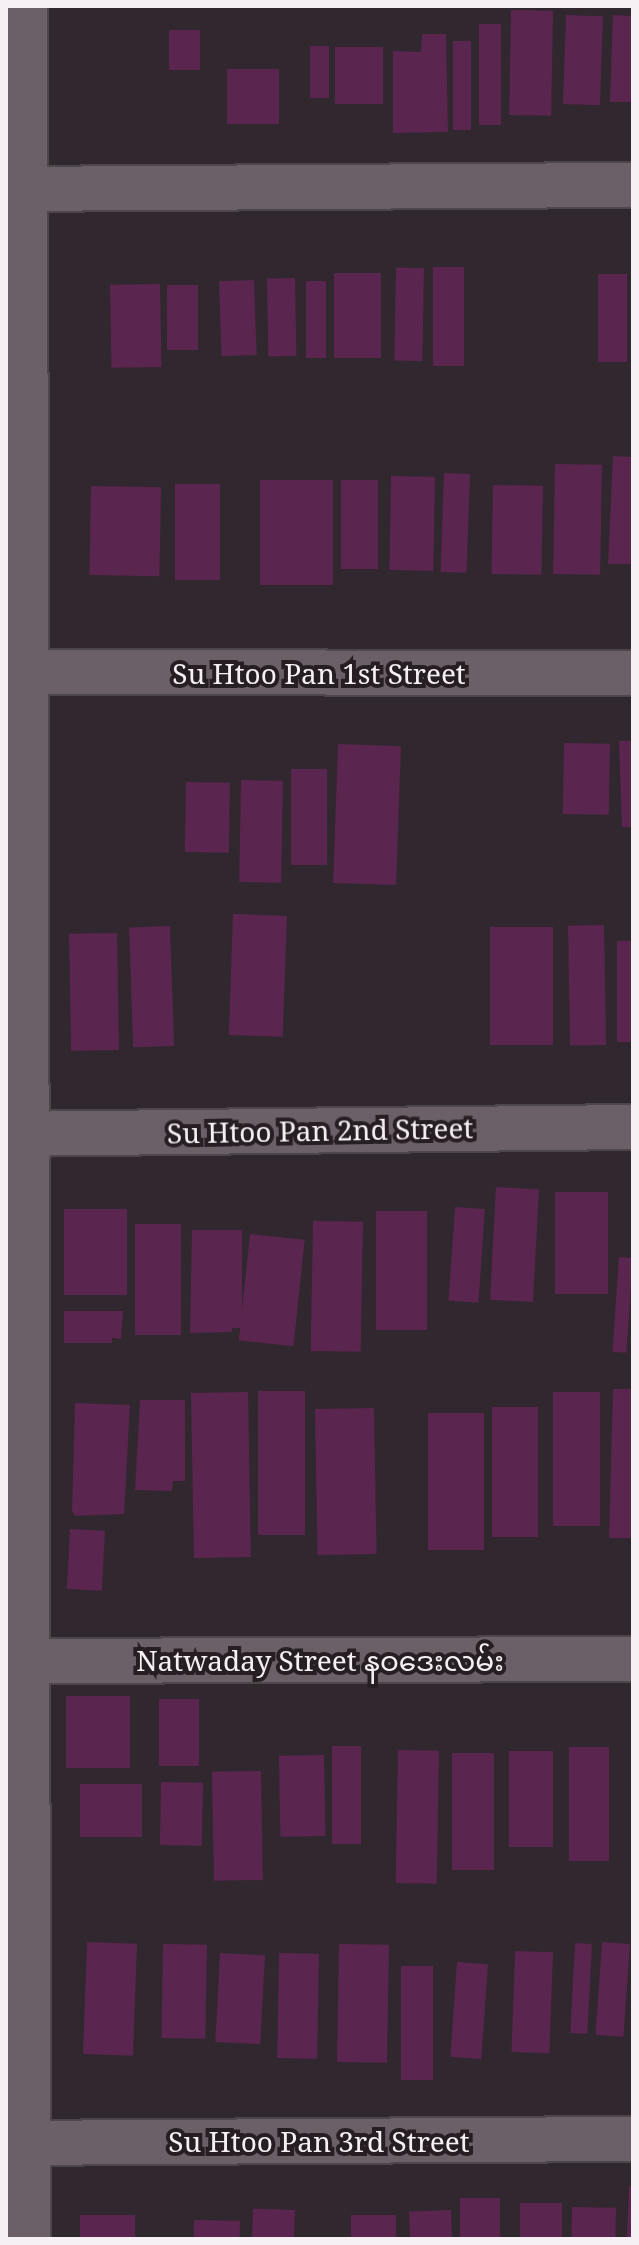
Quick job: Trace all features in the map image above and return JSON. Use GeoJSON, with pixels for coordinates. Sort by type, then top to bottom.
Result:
{"type":"FeatureCollection","features":[{"type":"Feature","properties":{"kind":"street"},"geometry":{"type":"LineString","coordinates":[[25,6],[16,189],[16,1661],[17,2143],[28,2239]]}},
{"type":"Feature","properties":{"kind":"street"},"geometry":{"type":"LineString","coordinates":[[16,189],[633,185]]}},
{"type":"Feature","properties":{"kind":"street","name":"Su Htoo Pan 1st Street"},"geometry":{"type":"LineString","coordinates":[[16,672],[633,673]]}},
{"type":"Feature","properties":{"kind":"street","name":"Su Htoo Pan 2nd Street"},"geometry":{"type":"LineString","coordinates":[[16,1134],[633,1127]]}},
{"type":"Feature","properties":{"kind":"street","name":"Natwaday Street နဝဒေးလမ်း"},"geometry":{"type":"LineString","coordinates":[[16,1661],[633,1659]]}},
{"type":"Feature","properties":{"kind":"street","name":"Su Htoo Pan 3rd Street"},"geometry":{"type":"LineString","coordinates":[[17,2143],[633,2139]]}},
{"type":"Feature","properties":{"kind":"building"},"geometry":{"type":"Polygon","coordinates":[[[511,10],[553,11],[551,116],[509,115],[511,10]]]}},
{"type":"Feature","properties":{"kind":"building"},"geometry":{"type":"Polygon","coordinates":[[[566,15],[603,16],[600,105],[563,104],[566,15]]]}},
{"type":"Feature","properties":{"kind":"building"},"geometry":{"type":"Polygon","coordinates":[[[613,15],[633,16],[633,102],[610,102],[613,15]]]}},
{"type":"Feature","properties":{"kind":"building"},"geometry":{"type":"Polygon","coordinates":[[[479,24],[501,24],[501,125],[479,125],[479,24]]]}},
{"type":"Feature","properties":{"kind":"building"},"geometry":{"type":"Polygon","coordinates":[[[169,30],[200,30],[200,70],[169,70],[169,30]]]}},
{"type":"Feature","properties":{"kind":"building"},"geometry":{"type":"Polygon","coordinates":[[[422,34],[446,34],[448,132],[393,133],[393,51],[421,52],[422,34]]]}},
{"type":"Feature","properties":{"kind":"building"},"geometry":{"type":"Polygon","coordinates":[[[453,41],[471,41],[471,130],[453,130],[453,41]]]}},
{"type":"Feature","properties":{"kind":"building"},"geometry":{"type":"Polygon","coordinates":[[[310,46],[329,46],[329,98],[310,98],[310,46]]]}},
{"type":"Feature","properties":{"kind":"building"},"geometry":{"type":"Polygon","coordinates":[[[335,47],[383,47],[383,104],[335,104],[335,47]]]}},
{"type":"Feature","properties":{"kind":"building"},"geometry":{"type":"Polygon","coordinates":[[[227,69],[279,69],[279,124],[227,124],[227,69]]]}},
{"type":"Feature","properties":{"kind":"building"},"geometry":{"type":"Polygon","coordinates":[[[433,267],[464,267],[464,366],[433,366],[433,267]]]}},
{"type":"Feature","properties":{"kind":"building"},"geometry":{"type":"Polygon","coordinates":[[[396,268],[424,268],[422,361],[394,360],[396,268]]]}},
{"type":"Feature","properties":{"kind":"building"},"geometry":{"type":"Polygon","coordinates":[[[334,273],[381,273],[381,358],[334,358],[334,273]]]}},
{"type":"Feature","properties":{"kind":"building"},"geometry":{"type":"Polygon","coordinates":[[[598,274],[627,274],[627,362],[598,362],[598,274]]]}},
{"type":"Feature","properties":{"kind":"building"},"geometry":{"type":"Polygon","coordinates":[[[267,278],[295,278],[296,356],[268,356],[267,278]]]}},
{"type":"Feature","properties":{"kind":"building"},"geometry":{"type":"Polygon","coordinates":[[[254,280],[257,355],[222,356],[219,281],[254,280]]]}},
{"type":"Feature","properties":{"kind":"building"},"geometry":{"type":"Polygon","coordinates":[[[306,281],[326,281],[326,358],[306,358],[306,281]]]}},
{"type":"Feature","properties":{"kind":"building"},"geometry":{"type":"Polygon","coordinates":[[[160,284],[161,367],[111,368],[110,285],[160,284]]]}},
{"type":"Feature","properties":{"kind":"building"},"geometry":{"type":"Polygon","coordinates":[[[167,285],[198,285],[198,350],[167,350],[167,285]]]}},
{"type":"Feature","properties":{"kind":"building"},"geometry":{"type":"Polygon","coordinates":[[[613,456],[633,457],[633,564],[608,564],[613,456]]]}},
{"type":"Feature","properties":{"kind":"building"},"geometry":{"type":"Polygon","coordinates":[[[555,464],[602,465],[600,575],[553,574],[555,464]]]}},
{"type":"Feature","properties":{"kind":"building"},"geometry":{"type":"Polygon","coordinates":[[[444,473],[470,474],[467,573],[441,572],[444,473]]]}},
{"type":"Feature","properties":{"kind":"building"},"geometry":{"type":"Polygon","coordinates":[[[391,476],[435,477],[433,571],[389,570],[391,476]]]}},
{"type":"Feature","properties":{"kind":"building"},"geometry":{"type":"Polygon","coordinates":[[[260,480],[333,480],[333,585],[260,585],[260,480]]]}},
{"type":"Feature","properties":{"kind":"building"},"geometry":{"type":"Polygon","coordinates":[[[341,480],[378,480],[378,569],[341,569],[341,480]]]}},
{"type":"Feature","properties":{"kind":"building"},"geometry":{"type":"Polygon","coordinates":[[[175,484],[220,484],[220,580],[175,580],[175,484]]]}},
{"type":"Feature","properties":{"kind":"building"},"geometry":{"type":"Polygon","coordinates":[[[493,485],[543,486],[541,575],[491,574],[493,485]]]}},
{"type":"Feature","properties":{"kind":"building"},"geometry":{"type":"Polygon","coordinates":[[[91,486],[161,487],[159,576],[89,575],[91,486]]]}},
{"type":"Feature","properties":{"kind":"building"},"geometry":{"type":"Polygon","coordinates":[[[619,741],[633,741],[633,827],[622,827],[619,741]]]}},
{"type":"Feature","properties":{"kind":"building"},"geometry":{"type":"Polygon","coordinates":[[[564,743],[610,744],[609,815],[563,814],[564,743]]]}},
{"type":"Feature","properties":{"kind":"building"},"geometry":{"type":"Polygon","coordinates":[[[338,744],[401,746],[396,885],[333,883],[338,744]]]}},
{"type":"Feature","properties":{"kind":"building"},"geometry":{"type":"Polygon","coordinates":[[[291,769],[327,769],[327,865],[291,865],[291,769]]]}},
{"type":"Feature","properties":{"kind":"building"},"geometry":{"type":"Polygon","coordinates":[[[241,780],[283,781],[281,883],[239,882],[241,780]]]}},
{"type":"Feature","properties":{"kind":"building"},"geometry":{"type":"Polygon","coordinates":[[[186,782],[230,783],[229,853],[185,852],[186,782]]]}},
{"type":"Feature","properties":{"kind":"building"},"geometry":{"type":"Polygon","coordinates":[[[233,914],[287,916],[283,1037],[229,1035],[233,914]]]}},
{"type":"Feature","properties":{"kind":"building"},"geometry":{"type":"Polygon","coordinates":[[[604,925],[606,1045],[570,1046],[568,926],[604,925]]]}},
{"type":"Feature","properties":{"kind":"building"},"geometry":{"type":"Polygon","coordinates":[[[170,926],[174,1046],[133,1047],[129,927],[170,926]]]}},
{"type":"Feature","properties":{"kind":"building"},"geometry":{"type":"Polygon","coordinates":[[[490,927],[553,927],[553,1045],[490,1045],[490,927]]]}},
{"type":"Feature","properties":{"kind":"building"},"geometry":{"type":"Polygon","coordinates":[[[117,933],[119,1050],[71,1051],[69,934],[117,933]]]}},
{"type":"Feature","properties":{"kind":"building"},"geometry":{"type":"Polygon","coordinates":[[[617,941],[633,941],[633,1042],[617,1042],[617,941]]]}},
{"type":"Feature","properties":{"kind":"building"},"geometry":{"type":"Polygon","coordinates":[[[496,1187],[539,1189],[533,1302],[490,1300],[496,1187]]]}},
{"type":"Feature","properties":{"kind":"building"},"geometry":{"type":"Polygon","coordinates":[[[555,1192],[608,1192],[608,1294],[555,1294],[555,1192]]]}},
{"type":"Feature","properties":{"kind":"building"},"geometry":{"type":"Polygon","coordinates":[[[455,1207],[485,1209],[478,1303],[448,1301],[455,1207]]]}},
{"type":"Feature","properties":{"kind":"building"},"geometry":{"type":"Polygon","coordinates":[[[64,1209],[127,1209],[127,1295],[64,1295],[64,1209]]]}},
{"type":"Feature","properties":{"kind":"building"},"geometry":{"type":"Polygon","coordinates":[[[376,1211],[427,1211],[427,1330],[376,1330],[376,1211]]]}},
{"type":"Feature","properties":{"kind":"building"},"geometry":{"type":"Polygon","coordinates":[[[313,1221],[363,1222],[361,1352],[311,1351],[313,1221]]]}},
{"type":"Feature","properties":{"kind":"building"},"geometry":{"type":"Polygon","coordinates":[[[135,1224],[181,1224],[181,1335],[135,1335],[135,1224]]]}},
{"type":"Feature","properties":{"kind":"building"},"geometry":{"type":"Polygon","coordinates":[[[192,1230],[242,1230],[242,1328],[232,1328],[232,1332],[190,1333],[192,1230]]]}},
{"type":"Feature","properties":{"kind":"building"},"geometry":{"type":"Polygon","coordinates":[[[250,1234],[305,1240],[294,1346],[239,1340],[250,1234]]]}},
{"type":"Feature","properties":{"kind":"building"},"geometry":{"type":"Polygon","coordinates":[[[619,1257],[633,1258],[626,1353],[612,1352],[619,1257]]]}},
{"type":"Feature","properties":{"kind":"building"},"geometry":{"type":"Polygon","coordinates":[[[64,1311],[123,1311],[121,1339],[112,1338],[112,1343],[64,1343],[64,1311]]]}},
{"type":"Feature","properties":{"kind":"building"},"geometry":{"type":"Polygon","coordinates":[[[613,1389],[633,1389],[633,1538],[609,1538],[613,1389]]]}},
{"type":"Feature","properties":{"kind":"building"},"geometry":{"type":"Polygon","coordinates":[[[258,1391],[305,1391],[305,1535],[258,1535],[258,1391]]]}},
{"type":"Feature","properties":{"kind":"building"},"geometry":{"type":"Polygon","coordinates":[[[248,1392],[251,1557],[194,1558],[191,1393],[248,1392]]]}},
{"type":"Feature","properties":{"kind":"building"},"geometry":{"type":"Polygon","coordinates":[[[553,1392],[600,1392],[600,1526],[553,1526],[553,1392]]]}},
{"type":"Feature","properties":{"kind":"building"},"geometry":{"type":"Polygon","coordinates":[[[140,1400],[185,1400],[185,1481],[173,1481],[172,1491],[135,1490],[140,1400]]]}},
{"type":"Feature","properties":{"kind":"building"},"geometry":{"type":"Polygon","coordinates":[[[75,1403],[130,1405],[124,1514],[75,1516],[72,1511],[75,1403]]]}},
{"type":"Feature","properties":{"kind":"building"},"geometry":{"type":"Polygon","coordinates":[[[492,1407],[538,1407],[538,1537],[492,1537],[492,1407]]]}},
{"type":"Feature","properties":{"kind":"building"},"geometry":{"type":"Polygon","coordinates":[[[374,1408],[377,1554],[318,1555],[315,1409],[374,1408]]]}},
{"type":"Feature","properties":{"kind":"building"},"geometry":{"type":"Polygon","coordinates":[[[428,1413],[484,1413],[484,1550],[428,1550],[428,1413]]]}},
{"type":"Feature","properties":{"kind":"building"},"geometry":{"type":"Polygon","coordinates":[[[70,1529],[105,1531],[102,1591],[67,1589],[70,1529]]]}},
{"type":"Feature","properties":{"kind":"building"},"geometry":{"type":"Polygon","coordinates":[[[66,1696],[130,1696],[130,1768],[66,1768],[66,1696]]]}},
{"type":"Feature","properties":{"kind":"building"},"geometry":{"type":"Polygon","coordinates":[[[159,1699],[199,1699],[199,1766],[159,1766],[159,1699]]]}},
{"type":"Feature","properties":{"kind":"building"},"geometry":{"type":"Polygon","coordinates":[[[332,1746],[361,1746],[361,1844],[332,1844],[332,1746]]]}},
{"type":"Feature","properties":{"kind":"building"},"geometry":{"type":"Polygon","coordinates":[[[569,1747],[609,1747],[609,1861],[569,1861],[569,1747]]]}},
{"type":"Feature","properties":{"kind":"building"},"geometry":{"type":"Polygon","coordinates":[[[398,1750],[439,1751],[437,1884],[396,1883],[398,1750]]]}},
{"type":"Feature","properties":{"kind":"building"},"geometry":{"type":"Polygon","coordinates":[[[509,1751],[553,1751],[553,1847],[509,1847],[509,1751]]]}},
{"type":"Feature","properties":{"kind":"building"},"geometry":{"type":"Polygon","coordinates":[[[452,1753],[494,1753],[494,1870],[452,1870],[452,1753]]]}},
{"type":"Feature","properties":{"kind":"building"},"geometry":{"type":"Polygon","coordinates":[[[324,1755],[325,1836],[280,1837],[279,1756],[324,1755]]]}},
{"type":"Feature","properties":{"kind":"building"},"geometry":{"type":"Polygon","coordinates":[[[261,1771],[263,1880],[214,1881],[212,1772],[261,1771]]]}},
{"type":"Feature","properties":{"kind":"building"},"geometry":{"type":"Polygon","coordinates":[[[161,1782],[203,1783],[202,1846],[160,1845],[161,1782]]]}},
{"type":"Feature","properties":{"kind":"building"},"geometry":{"type":"Polygon","coordinates":[[[80,1784],[142,1784],[142,1837],[80,1837],[80,1784]]]}},
{"type":"Feature","properties":{"kind":"building"},"geometry":{"type":"Polygon","coordinates":[[[87,1942],[137,1944],[133,2056],[83,2054],[87,1942]]]}},
{"type":"Feature","properties":{"kind":"building"},"geometry":{"type":"Polygon","coordinates":[[[602,1942],[630,1944],[623,2037],[596,2035],[602,1942]]]}},
{"type":"Feature","properties":{"kind":"building"},"geometry":{"type":"Polygon","coordinates":[[[575,1943],[592,1944],[587,2034],[570,2033],[575,1943]]]}},
{"type":"Feature","properties":{"kind":"building"},"geometry":{"type":"Polygon","coordinates":[[[163,1944],[207,1945],[205,2039],[161,2038],[163,1944]]]}},
{"type":"Feature","properties":{"kind":"building"},"geometry":{"type":"Polygon","coordinates":[[[339,1944],[389,1945],[387,2063],[337,2062],[339,1944]]]}},
{"type":"Feature","properties":{"kind":"building"},"geometry":{"type":"Polygon","coordinates":[[[515,1951],[553,1952],[549,2053],[511,2052],[515,1951]]]}},
{"type":"Feature","properties":{"kind":"building"},"geometry":{"type":"Polygon","coordinates":[[[220,1953],[265,1955],[260,2044],[215,2042],[220,1953]]]}},
{"type":"Feature","properties":{"kind":"building"},"geometry":{"type":"Polygon","coordinates":[[[279,1953],[319,1954],[317,2059],[277,2058],[279,1953]]]}},
{"type":"Feature","properties":{"kind":"building"},"geometry":{"type":"Polygon","coordinates":[[[457,1962],[488,1964],[481,2059],[450,2057],[457,1962]]]}},
{"type":"Feature","properties":{"kind":"building"},"geometry":{"type":"Polygon","coordinates":[[[401,1966],[433,1966],[433,2080],[401,2080],[401,1966]]]}},
{"type":"Feature","properties":{"kind":"building"},"geometry":{"type":"Polygon","coordinates":[[[629,2186],[633,2186],[633,2239],[627,2239],[629,2186]]]}},
{"type":"Feature","properties":{"kind":"building"},"geometry":{"type":"Polygon","coordinates":[[[460,2198],[500,2198],[500,2239],[460,2239],[460,2198]]]}},
{"type":"Feature","properties":{"kind":"building"},"geometry":{"type":"Polygon","coordinates":[[[520,2203],[562,2203],[562,2239],[520,2239],[520,2203]]]}},
{"type":"Feature","properties":{"kind":"building"},"geometry":{"type":"Polygon","coordinates":[[[572,2207],[616,2208],[615,2239],[571,2239],[572,2207]]]}},
{"type":"Feature","properties":{"kind":"building"},"geometry":{"type":"Polygon","coordinates":[[[253,2209],[295,2210],[294,2239],[252,2238],[253,2209]]]}},
{"type":"Feature","properties":{"kind":"building"},"geometry":{"type":"Polygon","coordinates":[[[451,2210],[452,2239],[410,2239],[409,2211],[451,2210]]]}},
{"type":"Feature","properties":{"kind":"building"},"geometry":{"type":"Polygon","coordinates":[[[80,2215],[135,2215],[135,2239],[80,2239],[80,2215]]]}},
{"type":"Feature","properties":{"kind":"building"},"geometry":{"type":"Polygon","coordinates":[[[351,2215],[396,2215],[396,2239],[351,2239],[351,2215]]]}},
{"type":"Feature","properties":{"kind":"building"},"geometry":{"type":"Polygon","coordinates":[[[194,2220],[240,2221],[240,2239],[194,2239],[194,2220]]]}}]}
